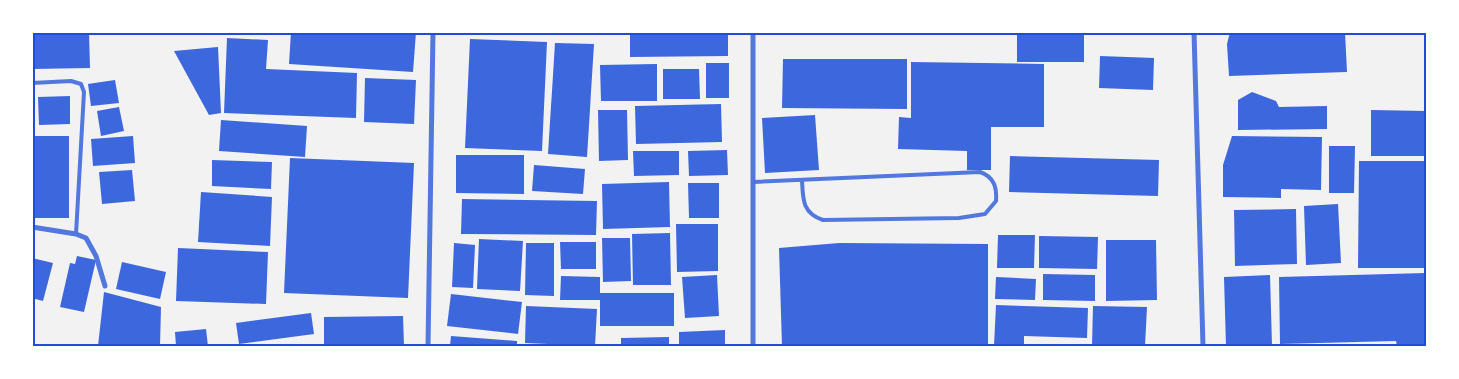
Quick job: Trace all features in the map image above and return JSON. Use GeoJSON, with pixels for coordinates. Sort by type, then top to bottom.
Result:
{"type":"FeatureCollection","features":[{"type":"Feature","properties":{"kind":"street"},"geometry":{"type":"LineString","coordinates":[[428,346],[433,32]]}},
{"type":"Feature","properties":{"kind":"street"},"geometry":{"type":"LineString","coordinates":[[752,346],[753,32]]}},
{"type":"Feature","properties":{"kind":"street"},"geometry":{"type":"LineString","coordinates":[[1194,32],[1202,346]]}},
{"type":"Feature","properties":{"kind":"street"},"geometry":{"type":"LineString","coordinates":[[32,227],[76,234],[86,238],[96,256],[105,286]]}},
{"type":"Feature","properties":{"kind":"lane"},"geometry":{"type":"LineString","coordinates":[[32,83],[71,81],[81,84],[84,92],[76,234]]}},
{"type":"Feature","properties":{"kind":"lane"},"geometry":{"type":"LineString","coordinates":[[753,182],[980,172],[991,178],[995,185],[996,201],[985,214],[959,218],[823,220],[809,212],[804,204],[802,180]]}},
{"type":"Feature","properties":{"kind":"building"},"geometry":{"type":"Polygon","coordinates":[[[32,32],[89,32],[90,68],[32,69],[32,32]]]}},
{"type":"Feature","properties":{"kind":"building"},"geometry":{"type":"Polygon","coordinates":[[[291,32],[416,32],[413,72],[289,64],[291,32]]]}},
{"type":"Feature","properties":{"kind":"building"},"geometry":{"type":"Polygon","coordinates":[[[630,32],[728,32],[728,56],[630,57],[630,32]]]}},
{"type":"Feature","properties":{"kind":"building"},"geometry":{"type":"Polygon","coordinates":[[[1017,32],[1084,32],[1084,62],[1017,62],[1017,32]]]}},
{"type":"Feature","properties":{"kind":"building"},"geometry":{"type":"Polygon","coordinates":[[[1093,32],[1156,32],[1156,35],[1093,35],[1093,32]]]}},
{"type":"Feature","properties":{"kind":"building"},"geometry":{"type":"Polygon","coordinates":[[[1230,32],[1345,32],[1347,72],[1229,76],[1227,44],[1230,32]]]}},
{"type":"Feature","properties":{"kind":"building"},"geometry":{"type":"Polygon","coordinates":[[[227,38],[268,40],[266,69],[357,73],[356,118],[224,113],[227,38]]]}},
{"type":"Feature","properties":{"kind":"building"},"geometry":{"type":"Polygon","coordinates":[[[470,39],[547,42],[542,151],[465,148],[470,39]]]}},
{"type":"Feature","properties":{"kind":"building"},"geometry":{"type":"Polygon","coordinates":[[[555,43],[594,44],[587,157],[548,154],[555,43]]]}},
{"type":"Feature","properties":{"kind":"building"},"geometry":{"type":"Polygon","coordinates":[[[218,47],[221,113],[209,115],[174,51],[218,47]]]}},
{"type":"Feature","properties":{"kind":"building"},"geometry":{"type":"Polygon","coordinates":[[[1100,56],[1154,58],[1153,90],[1099,88],[1100,56]]]}},
{"type":"Feature","properties":{"kind":"building"},"geometry":{"type":"Polygon","coordinates":[[[783,59],[907,59],[907,109],[782,108],[783,59]]]}},
{"type":"Feature","properties":{"kind":"building"},"geometry":{"type":"Polygon","coordinates":[[[911,62],[1044,64],[1044,127],[991,127],[991,170],[967,170],[967,151],[898,149],[899,117],[911,118],[911,62]]]}},
{"type":"Feature","properties":{"kind":"building"},"geometry":{"type":"Polygon","coordinates":[[[706,63],[729,63],[729,98],[706,98],[706,63]]]}},
{"type":"Feature","properties":{"kind":"building"},"geometry":{"type":"Polygon","coordinates":[[[657,64],[657,101],[601,101],[600,65],[657,64]]]}},
{"type":"Feature","properties":{"kind":"building"},"geometry":{"type":"Polygon","coordinates":[[[663,69],[699,69],[700,99],[663,99],[663,69]]]}},
{"type":"Feature","properties":{"kind":"building"},"geometry":{"type":"Polygon","coordinates":[[[365,78],[416,80],[414,124],[364,122],[365,78]]]}},
{"type":"Feature","properties":{"kind":"building"},"geometry":{"type":"Polygon","coordinates":[[[115,80],[119,103],[91,106],[88,84],[115,80]]]}},
{"type":"Feature","properties":{"kind":"building"},"geometry":{"type":"Polygon","coordinates":[[[1252,92],[1276,101],[1279,107],[1327,106],[1327,129],[1238,130],[1238,100],[1252,92]]]}},
{"type":"Feature","properties":{"kind":"building"},"geometry":{"type":"Polygon","coordinates":[[[70,96],[70,124],[39,125],[38,97],[70,96]]]}},
{"type":"Feature","properties":{"kind":"building"},"geometry":{"type":"Polygon","coordinates":[[[721,104],[722,142],[636,144],[635,106],[721,104]]]}},
{"type":"Feature","properties":{"kind":"building"},"geometry":{"type":"Polygon","coordinates":[[[119,107],[124,131],[101,136],[97,111],[119,107]]]}},
{"type":"Feature","properties":{"kind":"building"},"geometry":{"type":"Polygon","coordinates":[[[598,110],[627,110],[628,160],[599,161],[598,110]]]}},
{"type":"Feature","properties":{"kind":"building"},"geometry":{"type":"Polygon","coordinates":[[[1371,110],[1426,111],[1426,156],[1371,156],[1371,110]]]}},
{"type":"Feature","properties":{"kind":"building"},"geometry":{"type":"Polygon","coordinates":[[[815,115],[819,170],[765,173],[762,118],[815,115]]]}},
{"type":"Feature","properties":{"kind":"building"},"geometry":{"type":"Polygon","coordinates":[[[221,120],[307,126],[305,157],[219,151],[221,120]]]}},
{"type":"Feature","properties":{"kind":"building"},"geometry":{"type":"Polygon","coordinates":[[[32,136],[69,136],[69,218],[32,218],[32,136]]]}},
{"type":"Feature","properties":{"kind":"building"},"geometry":{"type":"Polygon","coordinates":[[[133,136],[135,163],[93,166],[91,139],[133,136]]]}},
{"type":"Feature","properties":{"kind":"building"},"geometry":{"type":"Polygon","coordinates":[[[1232,136],[1322,137],[1321,190],[1281,189],[1281,198],[1223,197],[1223,165],[1232,136]]]}},
{"type":"Feature","properties":{"kind":"building"},"geometry":{"type":"Polygon","coordinates":[[[1329,146],[1355,146],[1354,193],[1329,193],[1329,146]]]}},
{"type":"Feature","properties":{"kind":"building"},"geometry":{"type":"Polygon","coordinates":[[[727,150],[728,175],[689,176],[688,151],[727,150]]]}},
{"type":"Feature","properties":{"kind":"building"},"geometry":{"type":"Polygon","coordinates":[[[633,151],[679,151],[679,175],[634,176],[633,151]]]}},
{"type":"Feature","properties":{"kind":"building"},"geometry":{"type":"Polygon","coordinates":[[[456,155],[524,155],[524,194],[456,193],[456,155]]]}},
{"type":"Feature","properties":{"kind":"building"},"geometry":{"type":"Polygon","coordinates":[[[1010,156],[1159,160],[1158,196],[1009,192],[1010,156]]]}},
{"type":"Feature","properties":{"kind":"building"},"geometry":{"type":"Polygon","coordinates":[[[290,158],[414,163],[408,298],[284,293],[290,158]]]}},
{"type":"Feature","properties":{"kind":"building"},"geometry":{"type":"Polygon","coordinates":[[[212,160],[272,162],[271,189],[212,186],[212,160]]]}},
{"type":"Feature","properties":{"kind":"building"},"geometry":{"type":"Polygon","coordinates":[[[1359,161],[1426,161],[1426,268],[1358,268],[1359,161]]]}},
{"type":"Feature","properties":{"kind":"building"},"geometry":{"type":"Polygon","coordinates":[[[534,165],[585,169],[583,194],[532,191],[534,165]]]}},
{"type":"Feature","properties":{"kind":"building"},"geometry":{"type":"Polygon","coordinates":[[[132,170],[135,201],[102,204],[99,172],[132,170]]]}},
{"type":"Feature","properties":{"kind":"building"},"geometry":{"type":"Polygon","coordinates":[[[669,182],[670,227],[603,229],[602,184],[669,182]]]}},
{"type":"Feature","properties":{"kind":"building"},"geometry":{"type":"Polygon","coordinates":[[[688,183],[719,183],[719,218],[689,218],[688,183]]]}},
{"type":"Feature","properties":{"kind":"building"},"geometry":{"type":"Polygon","coordinates":[[[201,192],[272,197],[270,246],[198,242],[201,192]]]}},
{"type":"Feature","properties":{"kind":"building"},"geometry":{"type":"Polygon","coordinates":[[[462,199],[597,201],[596,235],[461,234],[462,199]]]}},
{"type":"Feature","properties":{"kind":"building"},"geometry":{"type":"Polygon","coordinates":[[[1338,204],[1341,263],[1306,265],[1304,206],[1338,204]]]}},
{"type":"Feature","properties":{"kind":"building"},"geometry":{"type":"Polygon","coordinates":[[[1296,209],[1297,264],[1235,266],[1234,210],[1296,209]]]}},
{"type":"Feature","properties":{"kind":"building"},"geometry":{"type":"Polygon","coordinates":[[[676,224],[718,224],[718,271],[677,272],[676,224]]]}},
{"type":"Feature","properties":{"kind":"building"},"geometry":{"type":"Polygon","coordinates":[[[670,233],[671,285],[633,285],[632,234],[670,233]]]}},
{"type":"Feature","properties":{"kind":"building"},"geometry":{"type":"Polygon","coordinates":[[[998,235],[1035,235],[1034,268],[997,268],[998,235]]]}},
{"type":"Feature","properties":{"kind":"building"},"geometry":{"type":"Polygon","coordinates":[[[1039,236],[1098,237],[1097,269],[1039,268],[1039,236]]]}},
{"type":"Feature","properties":{"kind":"building"},"geometry":{"type":"Polygon","coordinates":[[[602,238],[630,238],[631,281],[603,282],[602,238]]]}},
{"type":"Feature","properties":{"kind":"building"},"geometry":{"type":"Polygon","coordinates":[[[479,239],[523,241],[520,291],[477,289],[479,239]]]}},
{"type":"Feature","properties":{"kind":"building"},"geometry":{"type":"Polygon","coordinates":[[[1106,240],[1156,240],[1157,300],[1106,301],[1106,240]]]}},
{"type":"Feature","properties":{"kind":"building"},"geometry":{"type":"Polygon","coordinates":[[[560,242],[596,242],[596,269],[561,269],[560,242]]]}},
{"type":"Feature","properties":{"kind":"building"},"geometry":{"type":"Polygon","coordinates":[[[454,243],[475,245],[473,288],[452,287],[454,243]]]}},
{"type":"Feature","properties":{"kind":"building"},"geometry":{"type":"Polygon","coordinates":[[[526,243],[554,243],[554,296],[525,295],[526,243]]]}},
{"type":"Feature","properties":{"kind":"building"},"geometry":{"type":"Polygon","coordinates":[[[839,243],[988,244],[988,346],[782,346],[779,248],[839,243]]]}},
{"type":"Feature","properties":{"kind":"building"},"geometry":{"type":"Polygon","coordinates":[[[178,248],[268,252],[266,304],[176,301],[178,248]]]}},
{"type":"Feature","properties":{"kind":"building"},"geometry":{"type":"Polygon","coordinates":[[[77,256],[96,260],[84,312],[60,307],[70,263],[75,264],[77,256]]]}},
{"type":"Feature","properties":{"kind":"building"},"geometry":{"type":"Polygon","coordinates":[[[32,258],[53,263],[43,301],[32,298],[32,258]]]}},
{"type":"Feature","properties":{"kind":"building"},"geometry":{"type":"Polygon","coordinates":[[[122,262],[166,272],[160,299],[116,289],[122,262]]]}},
{"type":"Feature","properties":{"kind":"building"},"geometry":{"type":"Polygon","coordinates":[[[1426,273],[1426,346],[1397,346],[1396,341],[1280,344],[1279,277],[1426,273]]]}},
{"type":"Feature","properties":{"kind":"building"},"geometry":{"type":"Polygon","coordinates":[[[1043,274],[1095,275],[1095,301],[1043,300],[1043,274]]]}},
{"type":"Feature","properties":{"kind":"building"},"geometry":{"type":"Polygon","coordinates":[[[717,275],[719,316],[685,318],[682,277],[717,275]]]}},
{"type":"Feature","properties":{"kind":"building"},"geometry":{"type":"Polygon","coordinates":[[[1270,275],[1272,346],[1226,346],[1224,277],[1270,275]]]}},
{"type":"Feature","properties":{"kind":"building"},"geometry":{"type":"Polygon","coordinates":[[[561,276],[600,277],[600,293],[674,293],[674,326],[600,326],[600,300],[560,300],[561,276]]]}},
{"type":"Feature","properties":{"kind":"building"},"geometry":{"type":"Polygon","coordinates":[[[996,277],[1036,279],[1035,300],[995,299],[996,277]]]}},
{"type":"Feature","properties":{"kind":"building"},"geometry":{"type":"Polygon","coordinates":[[[104,292],[161,307],[160,346],[98,346],[104,292]]]}},
{"type":"Feature","properties":{"kind":"building"},"geometry":{"type":"Polygon","coordinates":[[[451,294],[522,302],[518,334],[447,326],[451,294]]]}},
{"type":"Feature","properties":{"kind":"building"},"geometry":{"type":"Polygon","coordinates":[[[996,305],[1088,308],[1087,338],[1024,336],[1024,346],[994,346],[996,305]]]}},
{"type":"Feature","properties":{"kind":"building"},"geometry":{"type":"Polygon","coordinates":[[[526,306],[597,309],[595,346],[525,343],[526,306]]]}},
{"type":"Feature","properties":{"kind":"building"},"geometry":{"type":"Polygon","coordinates":[[[1093,306],[1147,307],[1145,346],[1092,346],[1093,306]]]}},
{"type":"Feature","properties":{"kind":"building"},"geometry":{"type":"Polygon","coordinates":[[[311,313],[314,334],[239,344],[236,323],[311,313]]]}},
{"type":"Feature","properties":{"kind":"building"},"geometry":{"type":"Polygon","coordinates":[[[403,316],[404,346],[324,346],[324,317],[403,316]]]}},
{"type":"Feature","properties":{"kind":"building"},"geometry":{"type":"Polygon","coordinates":[[[206,329],[208,346],[176,346],[175,332],[206,329]]]}},
{"type":"Feature","properties":{"kind":"building"},"geometry":{"type":"Polygon","coordinates":[[[725,330],[725,346],[679,346],[679,332],[725,330]]]}},
{"type":"Feature","properties":{"kind":"building"},"geometry":{"type":"Polygon","coordinates":[[[451,336],[517,341],[517,346],[450,346],[451,336]]]}},
{"type":"Feature","properties":{"kind":"building"},"geometry":{"type":"Polygon","coordinates":[[[669,337],[669,346],[621,346],[621,338],[669,337]]]}}]}
